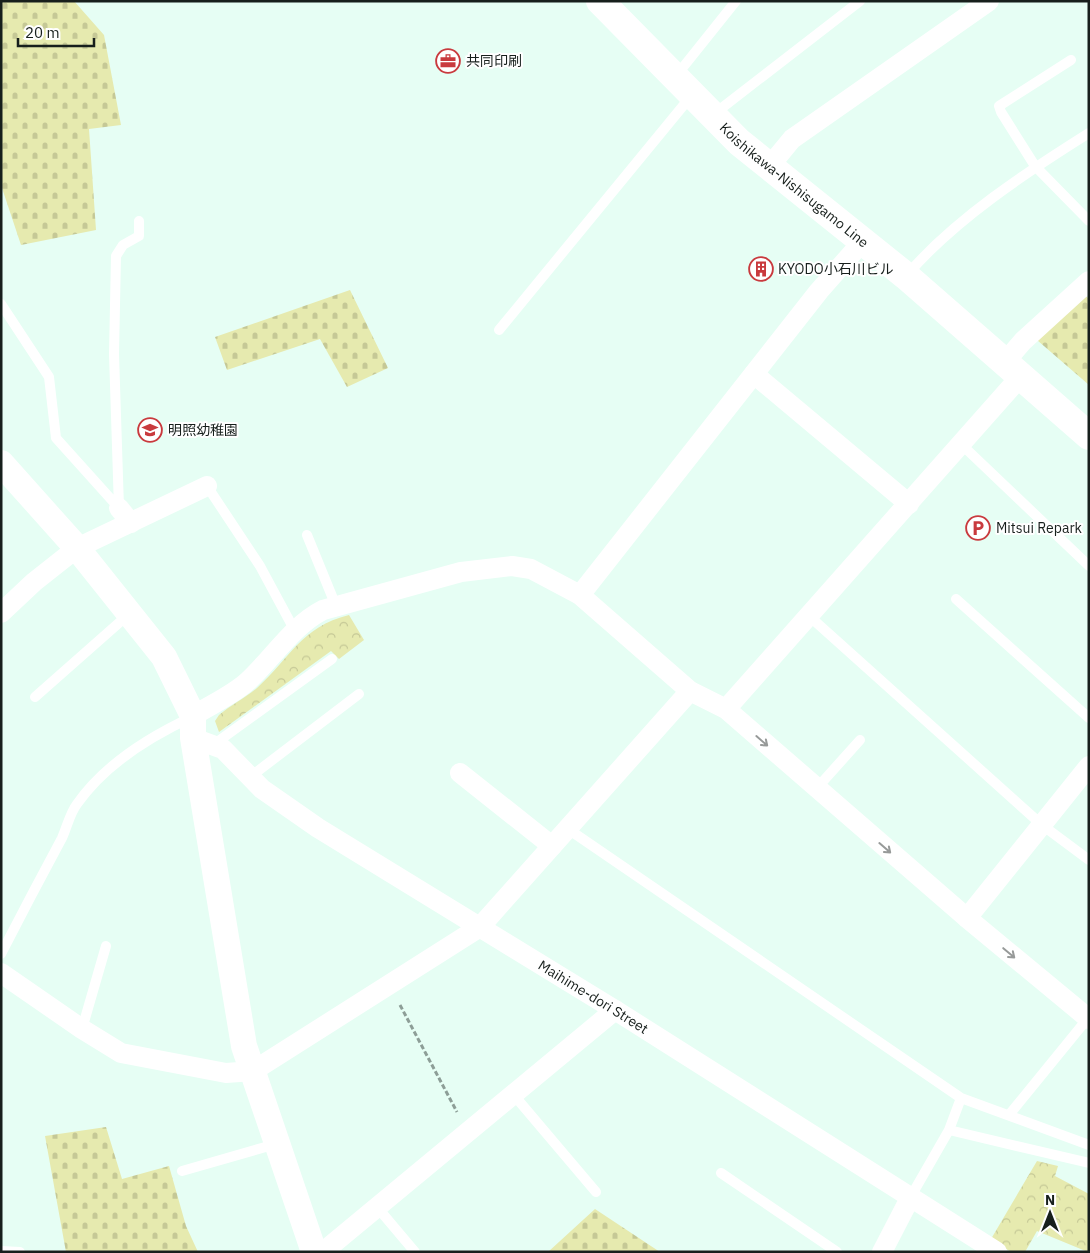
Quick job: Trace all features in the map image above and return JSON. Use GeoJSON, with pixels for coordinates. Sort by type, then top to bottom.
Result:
{"type":"FeatureCollection","features":[{"type":"Feature","properties":{"kind":"main road","name":"Koishikawa-Nishisugamo Line"},"geometry":{"type":"LineString","coordinates":[[600,1],[713,115],[769,167],[906,276],[1089,436]]}},
{"type":"Feature","properties":{"kind":"street"},"geometry":{"type":"LineString","coordinates":[[769,167],[792,138],[982,3]]}},
{"type":"Feature","properties":{"kind":"street"},"geometry":{"type":"LineString","coordinates":[[580,595],[819,291],[864,241]]}},
{"type":"Feature","properties":{"kind":"street"},"geometry":{"type":"LineString","coordinates":[[726,709],[961,444],[1013,370],[1023,341],[1089,281]]}},
{"type":"Feature","properties":{"kind":"street"},"geometry":{"type":"LineString","coordinates":[[754,374],[909,504]]}},
{"type":"Feature","properties":{"kind":"street"},"geometry":{"type":"LineString","coordinates":[[1,463],[77,548],[164,657],[200,733],[244,1046],[314,1252]]}},
{"type":"Feature","properties":{"kind":"street"},"geometry":{"type":"LineString","coordinates":[[1,613],[34,582],[77,548],[125,515],[207,486]]}},
{"type":"Feature","properties":{"kind":"street"},"geometry":{"type":"LineString","coordinates":[[200,733],[311,616],[336,606],[436,577],[512,566],[531,569],[580,595],[690,691],[726,709],[967,918],[1088,1019]]}},
{"type":"Feature","properties":{"kind":"street"},"geometry":{"type":"LineString","coordinates":[[1,973],[82,1030],[121,1053],[226,1072],[253,1071],[480,927],[690,691]]}},
{"type":"Feature","properties":{"kind":"street","name":"Maihime-dori Street"},"geometry":{"type":"LineString","coordinates":[[200,733],[223,749],[262,789],[318,828],[615,1010],[996,1252]]}},
{"type":"Feature","properties":{"kind":"street"},"geometry":{"type":"LineString","coordinates":[[967,918],[1088,769]]}},
{"type":"Feature","properties":{"kind":"street"},"geometry":{"type":"LineString","coordinates":[[460,773],[552,846]]}},
{"type":"Feature","properties":{"kind":"street"},"geometry":{"type":"LineString","coordinates":[[323,1252],[615,1010]]}},
{"type":"Feature","properties":{"kind":"street"},"geometry":{"type":"LineString","coordinates":[[882,1252],[910,1198]]}},
{"type":"Feature","properties":{"kind":"lane"},"geometry":{"type":"LineString","coordinates":[[499,330],[684,86],[736,1]]}},
{"type":"Feature","properties":{"kind":"lane"},"geometry":{"type":"LineString","coordinates":[[713,115],[860,1]]}},
{"type":"Feature","properties":{"kind":"lane"},"geometry":{"type":"LineString","coordinates":[[1071,60],[999,106],[1035,166],[1089,221]]}},
{"type":"Feature","properties":{"kind":"lane"},"geometry":{"type":"LineString","coordinates":[[906,276],[927,251],[1035,166],[1089,133]]}},
{"type":"Feature","properties":{"kind":"lane"},"geometry":{"type":"LineString","coordinates":[[125,515],[114,354],[116,256],[124,245],[139,236],[139,221]]}},
{"type":"Feature","properties":{"kind":"lane"},"geometry":{"type":"LineString","coordinates":[[1,304],[49,377],[56,438],[125,515]]}},
{"type":"Feature","properties":{"kind":"lane"},"geometry":{"type":"LineString","coordinates":[[961,444],[1089,566]]}},
{"type":"Feature","properties":{"kind":"lane"},"geometry":{"type":"LineString","coordinates":[[207,486],[260,566],[295,631]]}},
{"type":"Feature","properties":{"kind":"lane"},"geometry":{"type":"LineString","coordinates":[[307,535],[336,606]]}},
{"type":"Feature","properties":{"kind":"lane"},"geometry":{"type":"LineString","coordinates":[[956,599],[1089,718]]}},
{"type":"Feature","properties":{"kind":"lane"},"geometry":{"type":"LineString","coordinates":[[35,697],[129,614]]}},
{"type":"Feature","properties":{"kind":"lane"},"geometry":{"type":"LineString","coordinates":[[808,616],[1042,825],[1089,860]]}},
{"type":"Feature","properties":{"kind":"lane"},"geometry":{"type":"LineString","coordinates":[[1,954],[67,829],[76,806],[90,787],[119,760],[166,730],[200,733],[332,659]]}},
{"type":"Feature","properties":{"kind":"lane"},"geometry":{"type":"LineString","coordinates":[[250,777],[359,694]]}},
{"type":"Feature","properties":{"kind":"lane"},"geometry":{"type":"LineString","coordinates":[[817,788],[860,740]]}},
{"type":"Feature","properties":{"kind":"lane"},"geometry":{"type":"LineString","coordinates":[[568,829],[961,1098],[1089,1145]]}},
{"type":"Feature","properties":{"kind":"lane"},"geometry":{"type":"LineString","coordinates":[[82,1030],[106,946]]}},
{"type":"Feature","properties":{"kind":"lane"},"geometry":{"type":"LineString","coordinates":[[1009,1115],[1088,1019]]}},
{"type":"Feature","properties":{"kind":"lane"},"geometry":{"type":"LineString","coordinates":[[514,1094],[596,1192]]}},
{"type":"Feature","properties":{"kind":"lane"},"geometry":{"type":"LineString","coordinates":[[910,1198],[949,1130],[961,1098]]}},
{"type":"Feature","properties":{"kind":"lane"},"geometry":{"type":"LineString","coordinates":[[949,1130],[1089,1163]]}},
{"type":"Feature","properties":{"kind":"lane"},"geometry":{"type":"LineString","coordinates":[[182,1171],[276,1144]]}},
{"type":"Feature","properties":{"kind":"lane"},"geometry":{"type":"LineString","coordinates":[[721,1173],[837,1252]]}},
{"type":"Feature","properties":{"kind":"lane"},"geometry":{"type":"LineString","coordinates":[[377,1207],[415,1252]]}},
{"type":"Feature","properties":{"kind":"lane"},"geometry":{"type":"LineString","coordinates":[[1,1251],[20,1252]]}},
{"type":"Feature","properties":{"kind":"path"},"geometry":{"type":"LineString","coordinates":[[389,985],[467,1132]]}},
{"type":"Feature","properties":{"kind":"green space"},"geometry":{"type":"Polygon","coordinates":[[[1,1],[74,1],[104,35],[121,125],[89,129],[96,230],[21,245],[1,185],[1,1]]]}},
{"type":"Feature","properties":{"kind":"green space"},"geometry":{"type":"Polygon","coordinates":[[[350,290],[388,368],[347,387],[320,339],[227,370],[215,337],[350,290]]]}},
{"type":"Feature","properties":{"kind":"green space"},"geometry":{"type":"Polygon","coordinates":[[[1086,296],[1089,299],[1089,385],[1037,340],[1086,296]]]}},
{"type":"Feature","properties":{"kind":"green space"},"geometry":{"type":"Polygon","coordinates":[[[349,615],[364,640],[339,659],[331,651],[219,732],[215,721],[219,715],[257,688],[307,635],[333,620],[349,615]]]}},
{"type":"Feature","properties":{"kind":"green space"},"geometry":{"type":"Polygon","coordinates":[[[106,1127],[122,1179],[169,1166],[186,1226],[198,1252],[66,1252],[45,1136],[106,1127]]]}},
{"type":"Feature","properties":{"kind":"green space"},"geometry":{"type":"Polygon","coordinates":[[[1037,1161],[1058,1166],[1055,1176],[1089,1194],[1088,1252],[1037,1231],[1025,1252],[1011,1252],[991,1239],[1037,1161]]]}},
{"type":"Feature","properties":{"kind":"green space"},"geometry":{"type":"Polygon","coordinates":[[[595,1209],[660,1252],[548,1252],[595,1209]]]}},
{"type":"Feature","properties":{"kind":"place","name":"共同印刷"},"geometry":{"type":"Point","coordinates":[448,61]}},
{"type":"Feature","properties":{"kind":"place","name":"KYODO小石川ビル"},"geometry":{"type":"Point","coordinates":[761,269]}},
{"type":"Feature","properties":{"kind":"place","name":"明照幼稚園"},"geometry":{"type":"Point","coordinates":[150,430]}},
{"type":"Feature","properties":{"kind":"place","name":"Mitsui Repark"},"geometry":{"type":"Point","coordinates":[978,528]}}]}
